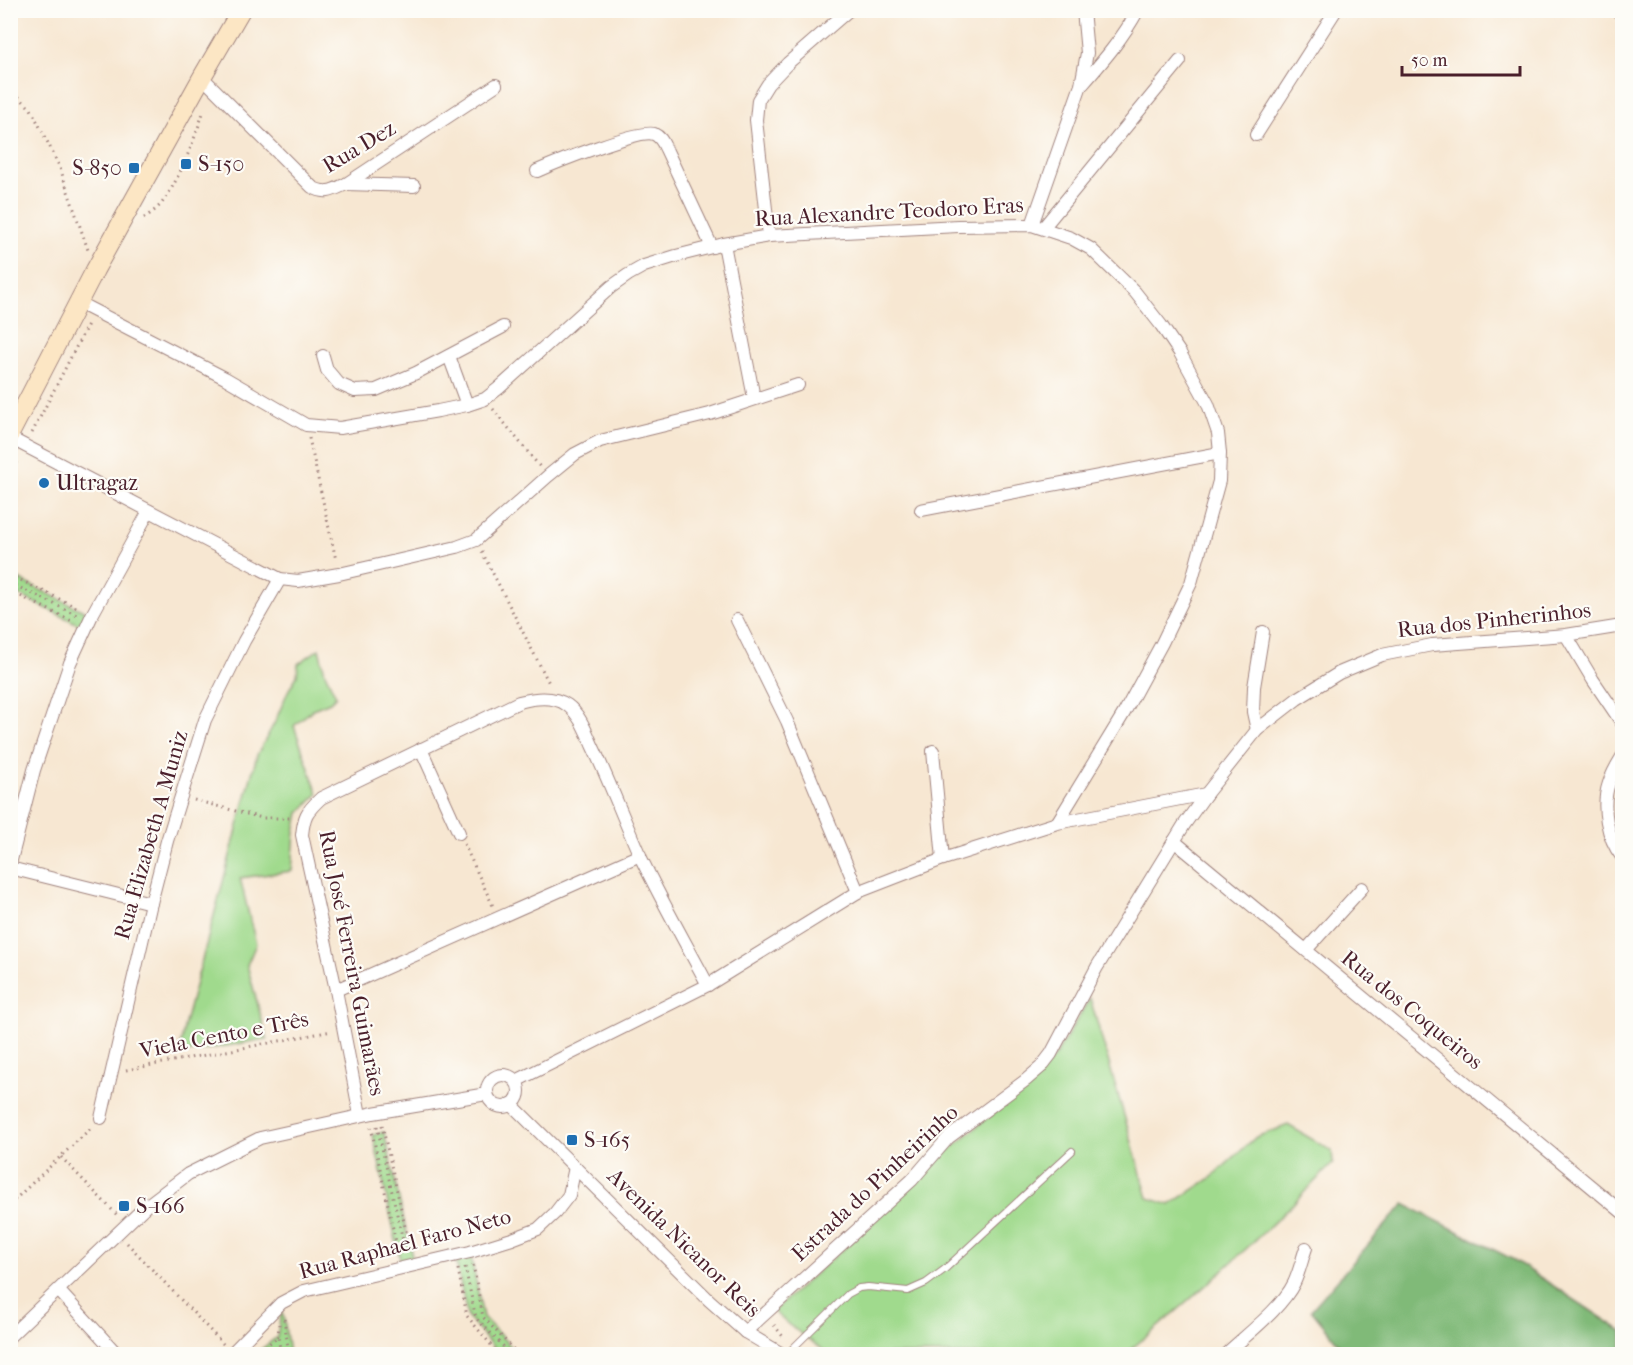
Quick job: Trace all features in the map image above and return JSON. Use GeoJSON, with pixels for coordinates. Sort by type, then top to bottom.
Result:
{"type":"FeatureCollection","features":[{"type":"Feature","properties":{"kind":"main road"},"geometry":{"type":"LineString","coordinates":[[10,436],[87,307],[95,270],[206,81],[241,10]]}},
{"type":"Feature","properties":{"kind":"street"},"geometry":{"type":"LineString","coordinates":[[769,236],[756,120],[758,100],[768,84],[788,63],[849,10]]}},
{"type":"Feature","properties":{"kind":"street"},"geometry":{"type":"LineString","coordinates":[[1037,227],[1081,85],[1087,53],[1083,10]]}},
{"type":"Feature","properties":{"kind":"street"},"geometry":{"type":"LineString","coordinates":[[1081,85],[1108,55],[1138,10]]}},
{"type":"Feature","properties":{"kind":"street"},"geometry":{"type":"LineString","coordinates":[[1256,135],[1336,10]]}},
{"type":"Feature","properties":{"kind":"street"},"geometry":{"type":"LineString","coordinates":[[1617,10],[1623,16]]}},
{"type":"Feature","properties":{"kind":"street"},"geometry":{"type":"LineString","coordinates":[[1037,227],[1180,61]]}},
{"type":"Feature","properties":{"kind":"street","name":"Rua Dez"},"geometry":{"type":"LineString","coordinates":[[206,81],[312,187],[320,191],[332,190],[346,184],[496,85]]}},
{"type":"Feature","properties":{"kind":"street"},"geometry":{"type":"LineString","coordinates":[[537,171],[621,140],[645,133],[655,135],[661,139],[712,247]]}},
{"type":"Feature","properties":{"kind":"street"},"geometry":{"type":"LineString","coordinates":[[346,184],[414,186]]}},
{"type":"Feature","properties":{"kind":"street","name":"Rua Alexandre Teodoro Eras"},"geometry":{"type":"LineString","coordinates":[[87,307],[225,378],[306,424],[340,428],[467,405],[484,399],[611,287],[628,275],[644,266],[712,247],[769,236],[958,226],[1037,227],[1071,238],[1091,249],[1134,292],[1161,325],[1180,354],[1208,404],[1218,433],[1220,481],[1191,583],[1124,713],[1057,823]]}},
{"type":"Feature","properties":{"kind":"street"},"geometry":{"type":"LineString","coordinates":[[724,244],[754,398]]}},
{"type":"Feature","properties":{"kind":"street"},"geometry":{"type":"LineString","coordinates":[[323,356],[327,370],[339,384],[355,391],[376,390],[416,373],[503,327]]}},
{"type":"Feature","properties":{"kind":"street"},"geometry":{"type":"LineString","coordinates":[[449,356],[467,405]]}},
{"type":"Feature","properties":{"kind":"street"},"geometry":{"type":"LineString","coordinates":[[10,436],[280,579],[298,581],[457,547],[476,540],[575,454],[600,441],[710,414],[798,385]]}},
{"type":"Feature","properties":{"kind":"street"},"geometry":{"type":"LineString","coordinates":[[921,510],[1220,453]]}},
{"type":"Feature","properties":{"kind":"street"},"geometry":{"type":"LineString","coordinates":[[149,511],[89,622],[70,663],[34,770],[10,866],[151,903]]}},
{"type":"Feature","properties":{"kind":"street","name":"Rua Elizabeth A Muniz"},"geometry":{"type":"LineString","coordinates":[[101,1118],[167,840],[205,720],[244,641],[280,579]]}},
{"type":"Feature","properties":{"kind":"street"},"geometry":{"type":"LineString","coordinates":[[737,620],[787,721],[858,892]]}},
{"type":"Feature","properties":{"kind":"street","name":"Rua dos Pinherinhos"},"geometry":{"type":"LineString","coordinates":[[1206,794],[1257,730],[1297,699],[1339,673],[1382,655],[1432,645],[1566,635],[1623,626]]}},
{"type":"Feature","properties":{"kind":"street"},"geometry":{"type":"LineString","coordinates":[[1257,730],[1253,712],[1254,687],[1263,632]]}},
{"type":"Feature","properties":{"kind":"street"},"geometry":{"type":"LineString","coordinates":[[1566,635],[1593,680],[1623,723]]}},
{"type":"Feature","properties":{"kind":"street","name":"Rua José Ferreira Guimarães"},"geometry":{"type":"LineString","coordinates":[[370,1113],[343,1029],[302,835],[304,818],[321,798],[519,702],[546,698],[557,700]]}},
{"type":"Feature","properties":{"kind":"street"},"geometry":{"type":"LineString","coordinates":[[557,700],[568,705],[584,727],[640,855],[708,985]]}},
{"type":"Feature","properties":{"kind":"street"},"geometry":{"type":"LineString","coordinates":[[421,749],[459,833]]}},
{"type":"Feature","properties":{"kind":"street"},"geometry":{"type":"LineString","coordinates":[[933,751],[943,859]]}},
{"type":"Feature","properties":{"kind":"street"},"geometry":{"type":"LineString","coordinates":[[1623,757],[1608,784],[1606,808],[1609,833],[1623,857]]}},
{"type":"Feature","properties":{"kind":"street"},"geometry":{"type":"LineString","coordinates":[[516,1081],[708,985],[858,892],[943,859],[1057,823],[1206,794]]}},
{"type":"Feature","properties":{"kind":"street","name":"Estrada do Pinheirinho"},"geometry":{"type":"LineString","coordinates":[[745,1332],[912,1180],[948,1138],[1041,1067],[1051,1054],[1097,967],[1174,841],[1206,794]]}},
{"type":"Feature","properties":{"kind":"street","name":"Rua dos Coqueiros"},"geometry":{"type":"LineString","coordinates":[[1174,841],[1623,1212]]}},
{"type":"Feature","properties":{"kind":"street"},"geometry":{"type":"LineString","coordinates":[[336,990],[640,855]]}},
{"type":"Feature","properties":{"kind":"street"},"geometry":{"type":"LineString","coordinates":[[1306,950],[1362,888]]}},
{"type":"Feature","properties":{"kind":"street"},"geometry":{"type":"LineString","coordinates":[[507,1075],[516,1081],[519,1092],[515,1101],[507,1107],[496,1106],[489,1099],[488,1084],[496,1076],[507,1075]]}},
{"type":"Feature","properties":{"kind":"street"},"geometry":{"type":"LineString","coordinates":[[10,1336],[146,1206],[188,1174],[261,1138],[370,1113],[487,1094]]}},
{"type":"Feature","properties":{"kind":"street","name":"Avenida Nicanor Reis"},"geometry":{"type":"LineString","coordinates":[[511,1104],[709,1300],[745,1332],[782,1354]]}},
{"type":"Feature","properties":{"kind":"street","name":"Rua Raphael Faro Neto"},"geometry":{"type":"LineString","coordinates":[[232,1353],[281,1303],[304,1291],[462,1254],[538,1229],[569,1195],[575,1167]]}},
{"type":"Feature","properties":{"kind":"street"},"geometry":{"type":"LineString","coordinates":[[1226,1354],[1289,1292],[1295,1282],[1306,1248]]}},
{"type":"Feature","properties":{"kind":"street"},"geometry":{"type":"LineString","coordinates":[[59,1291],[117,1354]]}},
{"type":"Feature","properties":{"kind":"lane"},"geometry":{"type":"LineString","coordinates":[[787,1354],[848,1294],[859,1288],[908,1291],[926,1283],[945,1269],[1072,1151]]}},
{"type":"Feature","properties":{"kind":"path"},"geometry":{"type":"LineString","coordinates":[[138,223],[161,204],[174,183],[202,116],[206,81]]}},
{"type":"Feature","properties":{"kind":"path"},"geometry":{"type":"LineString","coordinates":[[10,88],[31,109],[60,168],[95,270]]}},
{"type":"Feature","properties":{"kind":"path"},"geometry":{"type":"LineString","coordinates":[[26,445],[87,307]]}},
{"type":"Feature","properties":{"kind":"path"},"geometry":{"type":"LineString","coordinates":[[484,399],[548,476]]}},
{"type":"Feature","properties":{"kind":"path"},"geometry":{"type":"LineString","coordinates":[[306,424],[339,574]]}},
{"type":"Feature","properties":{"kind":"path"},"geometry":{"type":"LineString","coordinates":[[476,540],[557,700]]}},
{"type":"Feature","properties":{"kind":"path"},"geometry":{"type":"LineString","coordinates":[[10,575],[27,583],[89,622]]}},
{"type":"Feature","properties":{"kind":"path"},"geometry":{"type":"LineString","coordinates":[[10,583],[89,622]]}},
{"type":"Feature","properties":{"kind":"path"},"geometry":{"type":"LineString","coordinates":[[20,596],[27,583]]}},
{"type":"Feature","properties":{"kind":"path"},"geometry":{"type":"LineString","coordinates":[[10,591],[89,622]]}},
{"type":"Feature","properties":{"kind":"path"},"geometry":{"type":"LineString","coordinates":[[181,796],[262,818],[304,818]]}},
{"type":"Feature","properties":{"kind":"path"},"geometry":{"type":"LineString","coordinates":[[459,833],[499,918]]}},
{"type":"Feature","properties":{"kind":"path","name":"Viela Cento e Três"},"geometry":{"type":"LineString","coordinates":[[111,1073],[343,1029]]}},
{"type":"Feature","properties":{"kind":"path"},"geometry":{"type":"LineString","coordinates":[[370,1113],[397,1189],[408,1267]]}},
{"type":"Feature","properties":{"kind":"path"},"geometry":{"type":"LineString","coordinates":[[370,1113],[391,1190],[408,1267]]}},
{"type":"Feature","properties":{"kind":"path"},"geometry":{"type":"LineString","coordinates":[[370,1113],[385,1192],[408,1267]]}},
{"type":"Feature","properties":{"kind":"path"},"geometry":{"type":"LineString","coordinates":[[10,1204],[101,1118]]}},
{"type":"Feature","properties":{"kind":"path"},"geometry":{"type":"LineString","coordinates":[[61,1156],[232,1353]]}},
{"type":"Feature","properties":{"kind":"path"},"geometry":{"type":"LineString","coordinates":[[385,1192],[397,1189]]}},
{"type":"Feature","properties":{"kind":"path"},"geometry":{"type":"LineString","coordinates":[[462,1254],[483,1317],[516,1354]]}},
{"type":"Feature","properties":{"kind":"path"},"geometry":{"type":"LineString","coordinates":[[462,1254],[478,1320],[505,1348],[514,1350]]}},
{"type":"Feature","properties":{"kind":"path"},"geometry":{"type":"LineString","coordinates":[[462,1254],[467,1316],[497,1353],[505,1348]]}},
{"type":"Feature","properties":{"kind":"path"},"geometry":{"type":"LineString","coordinates":[[281,1312],[284,1318],[289,1354]]}},
{"type":"Feature","properties":{"kind":"path"},"geometry":{"type":"LineString","coordinates":[[472,1323],[483,1317]]}},
{"type":"Feature","properties":{"kind":"path"},"geometry":{"type":"LineString","coordinates":[[762,1317],[777,1327],[783,1337],[796,1346]]}},
{"type":"Feature","properties":{"kind":"path"},"geometry":{"type":"LineString","coordinates":[[255,1354],[278,1337],[281,1354]]}},
{"type":"Feature","properties":{"kind":"path"},"geometry":{"type":"LineString","coordinates":[[267,1345],[270,1354]]}},
{"type":"Feature","properties":{"kind":"green space"},"geometry":{"type":"Polygon","coordinates":[[[10,575],[92,615],[86,628],[11,591],[10,575]]]}},
{"type":"Feature","properties":{"kind":"green space"},"geometry":{"type":"Polygon","coordinates":[[[319,649],[325,673],[336,696],[330,702],[313,709],[294,726],[318,794],[299,813],[295,831],[292,871],[240,878],[256,944],[247,965],[267,1039],[179,1054],[184,1027],[257,755],[297,676],[298,664],[319,649]]]}},
{"type":"Feature","properties":{"kind":"green space"},"geometry":{"type":"Polygon","coordinates":[[[1090,998],[1148,1198],[1170,1205],[1211,1178],[1256,1137],[1288,1125],[1332,1151],[1333,1163],[1232,1262],[1125,1354],[829,1354],[773,1311],[947,1152],[1040,1074],[1057,1053],[1090,998]]]}},
{"type":"Feature","properties":{"kind":"green space"},"geometry":{"type":"Polygon","coordinates":[[[384,1132],[414,1265],[402,1268],[373,1135],[384,1132]]]}},
{"type":"Feature","properties":{"kind":"green space"},"geometry":{"type":"Polygon","coordinates":[[[1404,1204],[1514,1260],[1622,1331],[1622,1354],[1347,1354],[1311,1310],[1404,1204]]]}},
{"type":"Feature","properties":{"kind":"green space"},"geometry":{"type":"Polygon","coordinates":[[[470,1252],[483,1317],[514,1350],[505,1348],[497,1352],[467,1316],[455,1256],[470,1252]]]}},
{"type":"Feature","properties":{"kind":"green space"},"geometry":{"type":"Polygon","coordinates":[[[281,1312],[284,1318],[289,1354],[255,1354],[277,1337],[281,1312]]]}},
{"type":"Feature","properties":{"kind":"place","name":"S-150"},"geometry":{"type":"Point","coordinates":[186,164]}},
{"type":"Feature","properties":{"kind":"place","name":"S-850"},"geometry":{"type":"Point","coordinates":[134,168]}},
{"type":"Feature","properties":{"kind":"place","name":"Ultragaz"},"geometry":{"type":"Point","coordinates":[44,483]}},
{"type":"Feature","properties":{"kind":"place","name":"S-165"},"geometry":{"type":"Point","coordinates":[572,1140]}},
{"type":"Feature","properties":{"kind":"place","name":"S-166"},"geometry":{"type":"Point","coordinates":[124,1206]}}]}
